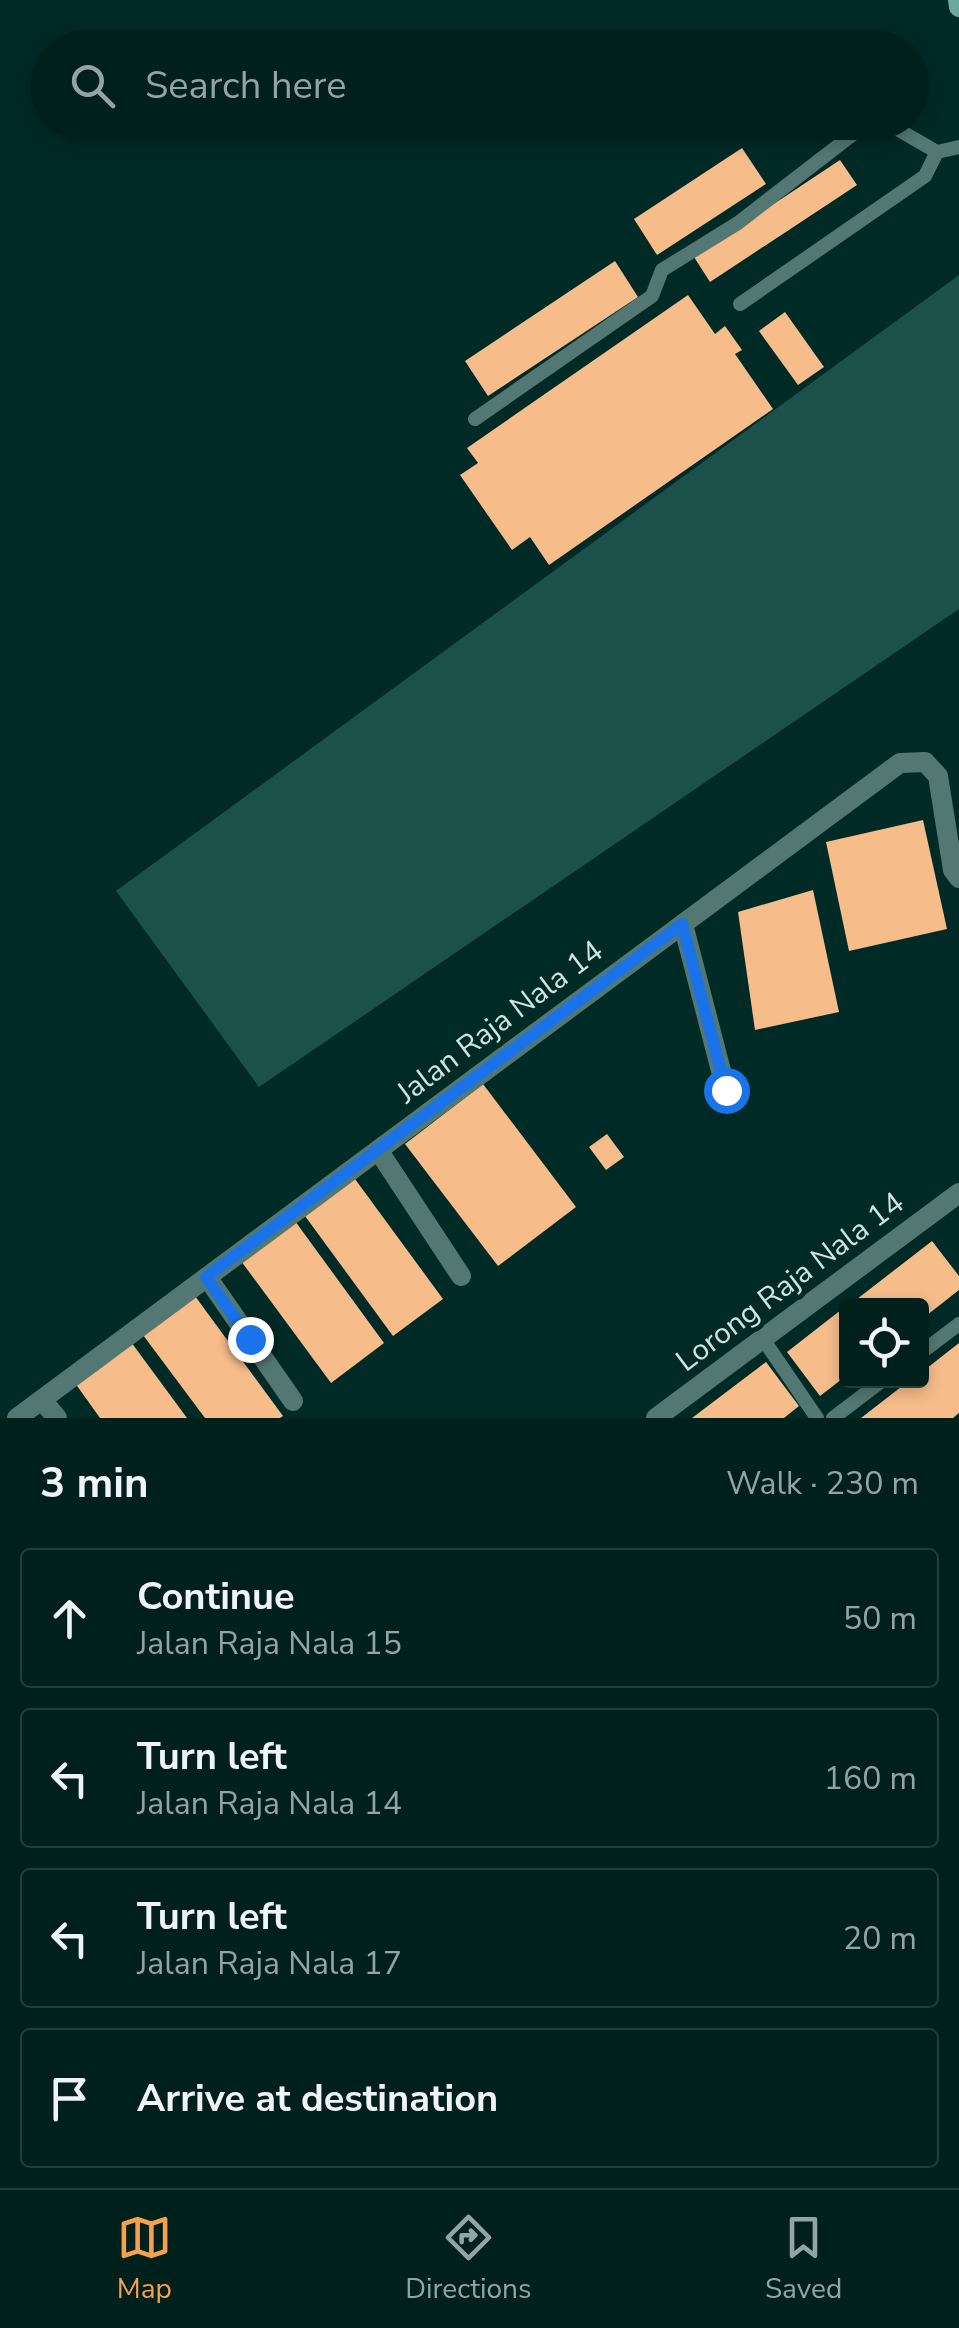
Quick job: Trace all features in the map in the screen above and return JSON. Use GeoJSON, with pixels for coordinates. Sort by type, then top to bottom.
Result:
{"type":"FeatureCollection","features":[{"type":"Feature","properties":{"kind":"street","name":"Jalan Raja Nala 14"},"geometry":{"type":"LineString","coordinates":[[17,1418],[900,764],[926,762],[938,776],[952,870],[959,878]]}},
{"type":"Feature","properties":{"kind":"street"},"geometry":{"type":"LineString","coordinates":[[682,924],[726,1090]]}},
{"type":"Feature","properties":{"kind":"street"},"geometry":{"type":"LineString","coordinates":[[378,1150],[461,1276]]}},
{"type":"Feature","properties":{"kind":"street","name":"Lorong Raja Nala 14"},"geometry":{"type":"LineString","coordinates":[[656,1418],[765,1342],[959,1194]]}},
{"type":"Feature","properties":{"kind":"street"},"geometry":{"type":"LineString","coordinates":[[206,1277],[293,1401]]}},
{"type":"Feature","properties":{"kind":"street"},"geometry":{"type":"LineString","coordinates":[[42,1400],[57,1418]]}},
{"type":"Feature","properties":{"kind":"lane"},"geometry":{"type":"LineString","coordinates":[[475,419],[652,296],[662,270],[738,223],[845,140]]}},
{"type":"Feature","properties":{"kind":"lane"},"geometry":{"type":"LineString","coordinates":[[915,140],[937,152],[959,147]]}},
{"type":"Feature","properties":{"kind":"lane"},"geometry":{"type":"LineString","coordinates":[[740,304],[925,176],[937,152]]}},
{"type":"Feature","properties":{"kind":"lane"},"geometry":{"type":"LineString","coordinates":[[929,1347],[959,1324]]}},
{"type":"Feature","properties":{"kind":"lane"},"geometry":{"type":"LineString","coordinates":[[765,1342],[817,1418]]}},
{"type":"Feature","properties":{"kind":"lane"},"geometry":{"type":"LineString","coordinates":[[833,1418],[873,1388]]}},
{"type":"Feature","properties":{"kind":"green space"},"geometry":{"type":"Polygon","coordinates":[[[959,275],[959,609],[259,1087],[116,891],[959,275]]]}},
{"type":"Feature","properties":{"kind":"building"},"geometry":{"type":"Polygon","coordinates":[[[742,148],[766,184],[657,255],[634,219],[742,148]]]}},
{"type":"Feature","properties":{"kind":"building"},"geometry":{"type":"Polygon","coordinates":[[[840,160],[857,185],[710,282],[694,257],[840,160]]]}},
{"type":"Feature","properties":{"kind":"building"},"geometry":{"type":"Polygon","coordinates":[[[615,261],[638,297],[488,396],[465,361],[615,261]]]}},
{"type":"Feature","properties":{"kind":"building"},"geometry":{"type":"Polygon","coordinates":[[[688,295],[715,334],[725,326],[742,350],[735,354],[773,409],[549,565],[530,537],[512,550],[460,475],[478,463],[467,448],[688,295]]]}},
{"type":"Feature","properties":{"kind":"building"},"geometry":{"type":"Polygon","coordinates":[[[785,312],[824,367],[798,385],[759,331],[785,312]]]}},
{"type":"Feature","properties":{"kind":"building"},"geometry":{"type":"Polygon","coordinates":[[[923,820],[947,929],[849,951],[826,842],[923,820]]]}},
{"type":"Feature","properties":{"kind":"building"},"geometry":{"type":"Polygon","coordinates":[[[813,890],[839,1012],[755,1030],[738,912],[813,890]]]}},
{"type":"Feature","properties":{"kind":"building"},"geometry":{"type":"Polygon","coordinates":[[[483,1084],[576,1207],[498,1266],[405,1144],[483,1084]]]}},
{"type":"Feature","properties":{"kind":"building"},"geometry":{"type":"Polygon","coordinates":[[[607,1134],[624,1157],[606,1170],[589,1147],[607,1134]]]}},
{"type":"Feature","properties":{"kind":"building"},"geometry":{"type":"Polygon","coordinates":[[[355,1179],[443,1299],[393,1336],[305,1216],[355,1179]]]}},
{"type":"Feature","properties":{"kind":"building"},"geometry":{"type":"Polygon","coordinates":[[[295,1221],[384,1343],[331,1383],[241,1261],[295,1221]]]}},
{"type":"Feature","properties":{"kind":"building"},"geometry":{"type":"Polygon","coordinates":[[[932,1241],[959,1276],[959,1290],[929,1314],[929,1298],[858,1298],[932,1241]]]}},
{"type":"Feature","properties":{"kind":"building"},"geometry":{"type":"Polygon","coordinates":[[[195,1296],[283,1416],[205,1418],[143,1335],[195,1296]]]}},
{"type":"Feature","properties":{"kind":"building"},"geometry":{"type":"Polygon","coordinates":[[[839,1311],[839,1381],[820,1396],[787,1352],[839,1311]]]}},
{"type":"Feature","properties":{"kind":"building"},"geometry":{"type":"Polygon","coordinates":[[[131,1342],[187,1418],[100,1418],[75,1383],[131,1342]]]}},
{"type":"Feature","properties":{"kind":"building"},"geometry":{"type":"Polygon","coordinates":[[[959,1343],[959,1413],[953,1418],[861,1418],[900,1388],[929,1388],[929,1367],[959,1343]]]}},
{"type":"Feature","properties":{"kind":"building"},"geometry":{"type":"Polygon","coordinates":[[[766,1362],[799,1406],[784,1418],[692,1418],[766,1362]]]}},
{"type":"Feature","properties":{"kind":"route"},"geometry":{"type":"LineString","coordinates":[[250,1339],[206,1277],[682,924],[726,1090]]}}]}
